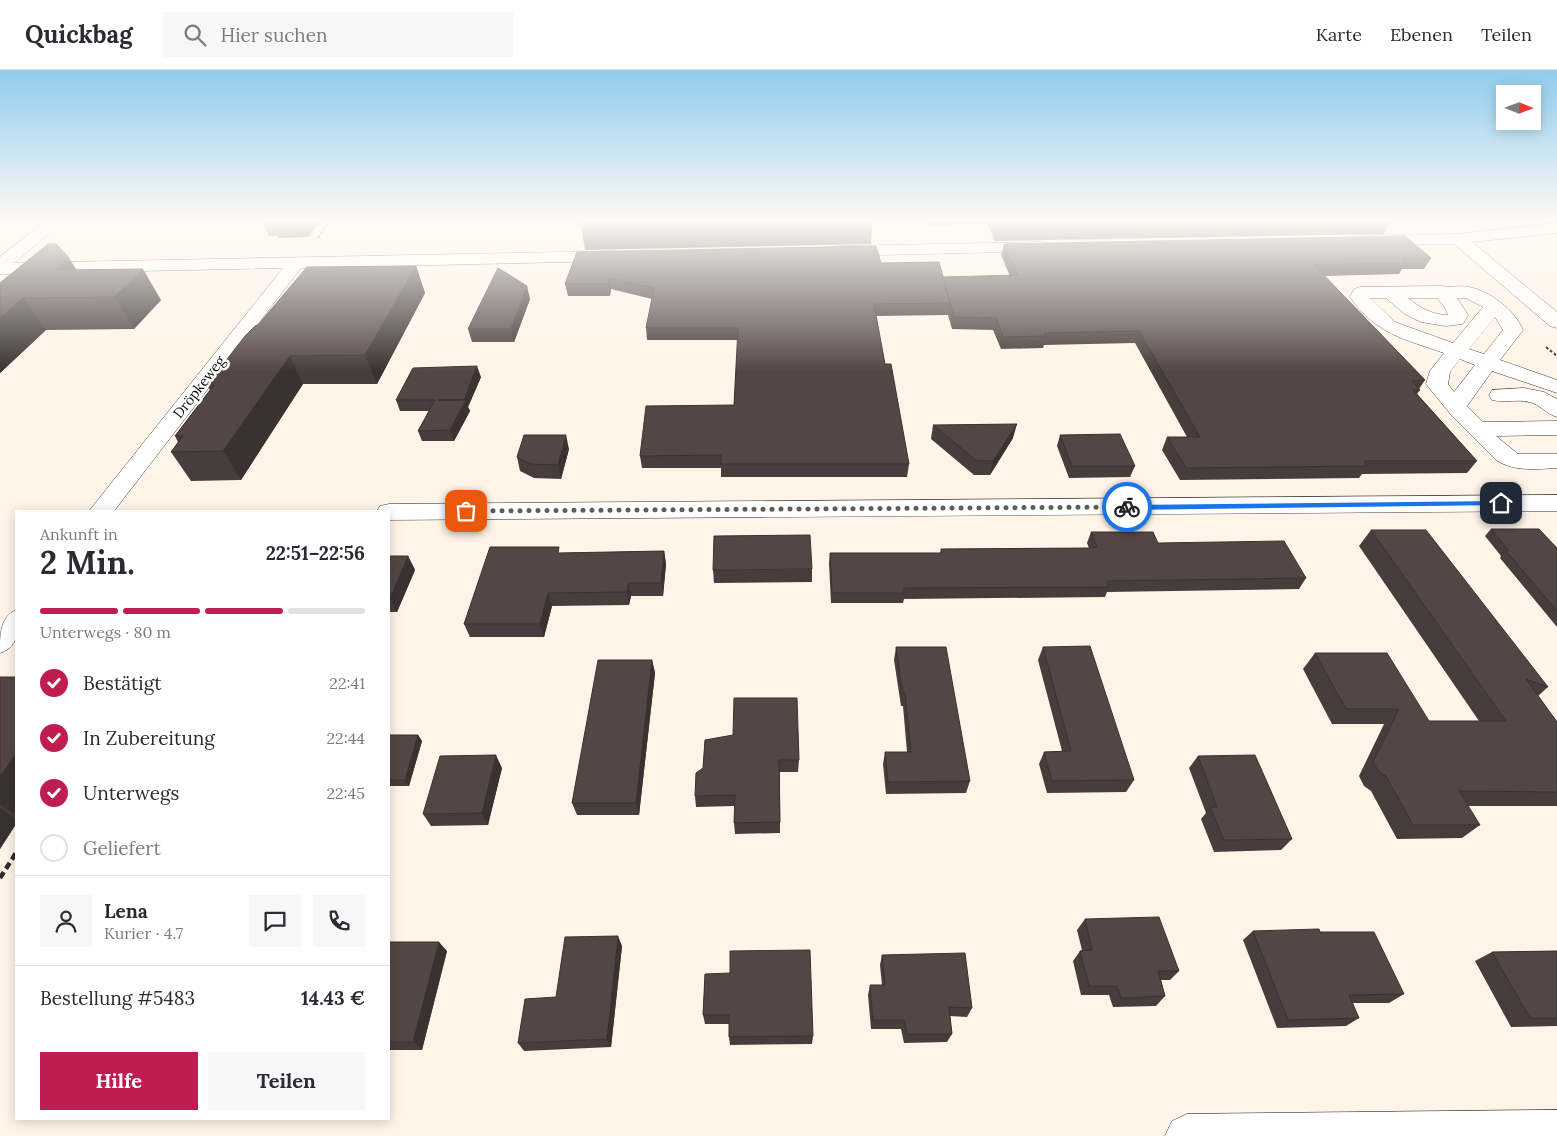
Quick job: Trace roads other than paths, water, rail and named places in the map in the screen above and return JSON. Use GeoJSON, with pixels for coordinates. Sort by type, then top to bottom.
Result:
{"type":"FeatureCollection","features":[{"type":"Feature","properties":{"kind":"street","name":"Dröpkeweg"},"geometry":{"type":"LineString","coordinates":[[103,510],[289,272]]}},
{"type":"Feature","properties":{"kind":"street"},"geometry":{"type":"LineString","coordinates":[[1497,272],[1557,322]]}},
{"type":"Feature","properties":{"kind":"street"},"geometry":{"type":"LineString","coordinates":[[1390,292],[1406,307],[1424,317],[1444,322],[1456,320],[1458,315],[1454,304],[1441,292]]}},
{"type":"Feature","properties":{"kind":"street"},"geometry":{"type":"LineString","coordinates":[[1467,418],[1491,359],[1514,329],[1510,322],[1483,298],[1471,293],[1360,293],[1360,297],[1389,327],[1491,359],[1557,387]]}},
{"type":"Feature","properties":{"kind":"street"},"geometry":{"type":"LineString","coordinates":[[1493,307],[1440,371],[1437,384],[1496,449],[1510,459],[1557,461]]}},
{"type":"Feature","properties":{"kind":"street"},"geometry":{"type":"LineString","coordinates":[[1491,359],[1557,376]]}},
{"type":"Feature","properties":{"kind":"street"},"geometry":{"type":"LineString","coordinates":[[1500,395],[1537,396],[1545,399],[1557,410]]}},
{"type":"Feature","properties":{"kind":"street"},"geometry":{"type":"LineString","coordinates":[[1467,418],[1557,428]]}},
{"type":"Feature","properties":{"kind":"street"},"geometry":{"type":"LineString","coordinates":[[390,512],[1039,508],[1557,502]]}},
{"type":"Feature","properties":{"kind":"street"},"geometry":{"type":"LineString","coordinates":[[0,642],[15,622]]}},
{"type":"Feature","properties":{"kind":"street"},"geometry":{"type":"LineString","coordinates":[[1187,1136],[1557,1132]]}}]}
